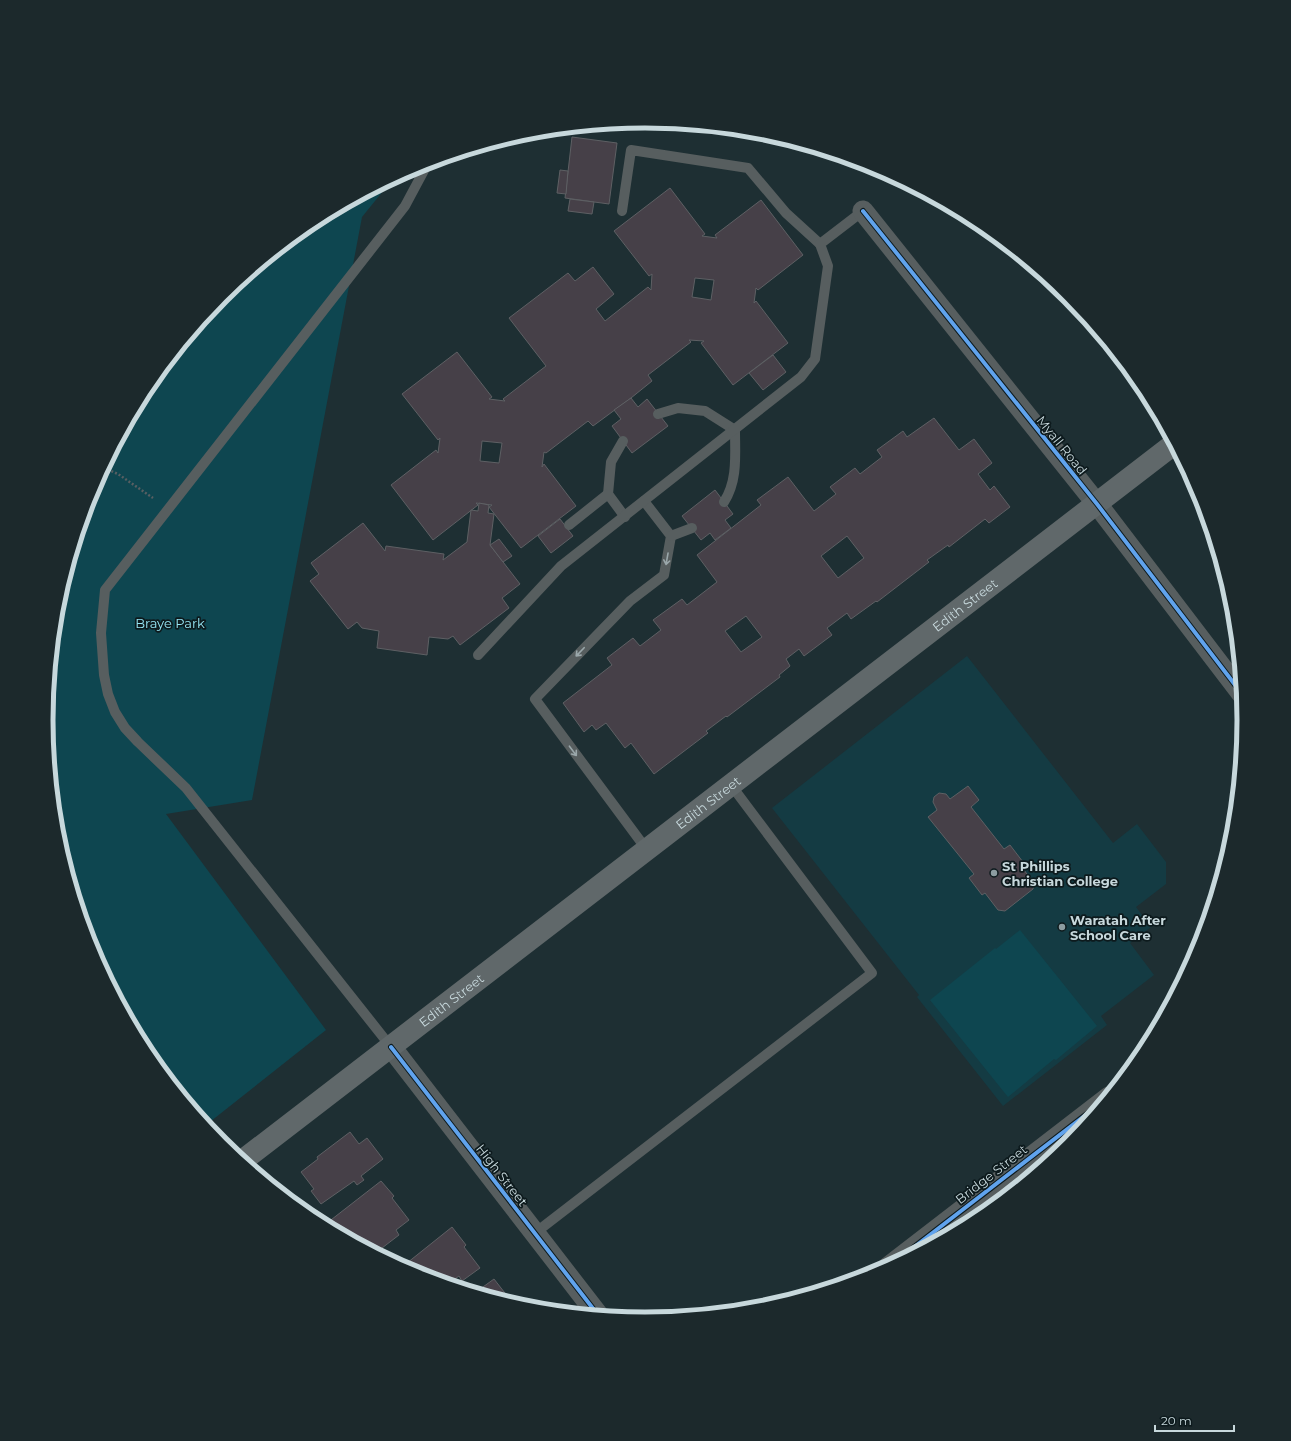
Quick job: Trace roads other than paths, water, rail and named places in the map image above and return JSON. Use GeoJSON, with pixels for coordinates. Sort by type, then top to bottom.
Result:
{"type":"FeatureCollection","features":[{"type":"Feature","properties":{"kind":"main road","name":"Edith Street"},"geometry":{"type":"LineString","coordinates":[[246,1158],[1171,446]]}},
{"type":"Feature","properties":{"kind":"street","name":"Myall Road"},"geometry":{"type":"LineString","coordinates":[[863,211],[1097,504],[1237,688]]}},
{"type":"Feature","properties":{"kind":"street","name":"High Street"},"geometry":{"type":"LineString","coordinates":[[391,1046],[595,1311]]}},
{"type":"Feature","properties":{"kind":"street","name":"Bridge Street"},"geometry":{"type":"LineString","coordinates":[[907,1252],[1093,1108]]}},
{"type":"Feature","properties":{"kind":"lane"},"geometry":{"type":"LineString","coordinates":[[478,655],[562,566],[802,377],[814,358],[828,266],[820,244],[786,213],[748,168],[630,150],[622,211]]}},
{"type":"Feature","properties":{"kind":"lane"},"geometry":{"type":"LineString","coordinates":[[391,1046],[186,788],[125,728],[115,712],[110,700],[104,675],[101,633],[105,590],[405,206],[424,171]]}},
{"type":"Feature","properties":{"kind":"lane"},"geometry":{"type":"LineString","coordinates":[[820,244],[863,211]]}},
{"type":"Feature","properties":{"kind":"lane"},"geometry":{"type":"LineString","coordinates":[[658,414],[678,408],[706,411],[735,430]]}},
{"type":"Feature","properties":{"kind":"lane"},"geometry":{"type":"LineString","coordinates":[[724,502],[729,494],[735,471],[735,430]]}},
{"type":"Feature","properties":{"kind":"lane"},"geometry":{"type":"LineString","coordinates":[[623,440],[611,462],[608,494],[625,517]]}},
{"type":"Feature","properties":{"kind":"lane"},"geometry":{"type":"LineString","coordinates":[[569,525],[608,494]]}},
{"type":"Feature","properties":{"kind":"lane"},"geometry":{"type":"LineString","coordinates":[[644,501],[671,536],[664,574],[630,601],[535,699],[647,850]]}},
{"type":"Feature","properties":{"kind":"lane"},"geometry":{"type":"LineString","coordinates":[[671,536],[692,528]]}},
{"type":"Feature","properties":{"kind":"lane"},"geometry":{"type":"LineString","coordinates":[[535,1233],[872,973],[731,785]]}},
{"type":"Feature","properties":{"kind":"place","name":"St Phillips Christian College"},"geometry":{"type":"Point","coordinates":[994,873]}},
{"type":"Feature","properties":{"kind":"place","name":"Waratah After School Care"},"geometry":{"type":"Point","coordinates":[1062,927]}},
{"type":"Feature","properties":{"kind":"park label","name":"Braye Park"},"geometry":{"type":"Point","coordinates":[170,623]}}]}
